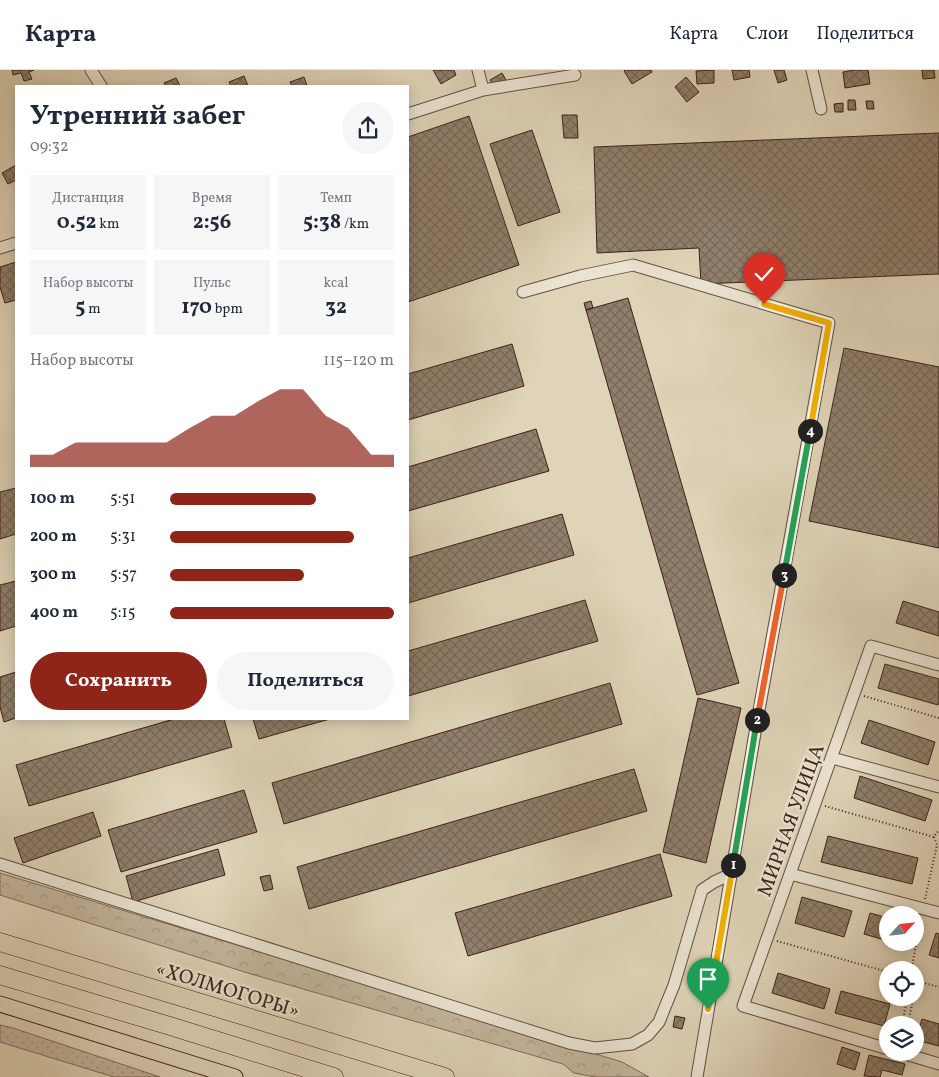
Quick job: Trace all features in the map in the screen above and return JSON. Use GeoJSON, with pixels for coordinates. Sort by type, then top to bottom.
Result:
{"type":"FeatureCollection","features":[{"type":"Feature","properties":{"kind":"highway","name":"«ХОЛМОГОРЫ»"},"geometry":{"type":"LineString","coordinates":[[0,942],[445,1077]]}},
{"type":"Feature","properties":{"kind":"highway"},"geometry":{"type":"LineString","coordinates":[[0,975],[334,1077]]}},
{"type":"Feature","properties":{"kind":"main road"},"geometry":{"type":"LineString","coordinates":[[0,1004],[235,1077]]}},
{"type":"Feature","properties":{"kind":"street"},"geometry":{"type":"LineString","coordinates":[[90,70],[100,85]]}},
{"type":"Feature","properties":{"kind":"street"},"geometry":{"type":"LineString","coordinates":[[478,70],[484,90]]}},
{"type":"Feature","properties":{"kind":"street"},"geometry":{"type":"LineString","coordinates":[[812,70],[821,109]]}},
{"type":"Feature","properties":{"kind":"street"},"geometry":{"type":"LineString","coordinates":[[409,114],[484,90],[575,75]]}},
{"type":"Feature","properties":{"kind":"street"},"geometry":{"type":"LineString","coordinates":[[0,248],[15,243]]}},
{"type":"Feature","properties":{"kind":"street"},"geometry":{"type":"LineString","coordinates":[[523,292],[580,276],[633,265],[829,323],[756,727],[697,1077]]}},
{"type":"Feature","properties":{"kind":"street","name":"МИРНАЯ УЛИЦА"},"geometry":{"type":"LineString","coordinates":[[879,1046],[743,1006],[872,646],[939,665]]}},
{"type":"Feature","properties":{"kind":"street"},"geometry":{"type":"LineString","coordinates":[[832,758],[939,786]]}},
{"type":"Feature","properties":{"kind":"street"},"geometry":{"type":"LineString","coordinates":[[0,864],[560,1040],[595,1048],[632,1044],[648,1035],[659,1022],[674,985],[702,890],[731,874]]}},
{"type":"Feature","properties":{"kind":"street"},"geometry":{"type":"LineString","coordinates":[[790,874],[915,906]]}},
{"type":"Feature","properties":{"kind":"street"},"geometry":{"type":"LineString","coordinates":[[924,908],[939,913]]}},
{"type":"Feature","properties":{"kind":"street"},"geometry":{"type":"LineString","coordinates":[[924,1060],[939,1064]]}},
{"type":"Feature","properties":{"kind":"path"},"geometry":{"type":"LineString","coordinates":[[854,694],[939,718]]}},
{"type":"Feature","properties":{"kind":"path"},"geometry":{"type":"LineString","coordinates":[[815,804],[934,837]]}},
{"type":"Feature","properties":{"kind":"path"},"geometry":{"type":"LineString","coordinates":[[934,837],[939,831]]}},
{"type":"Feature","properties":{"kind":"path"},"geometry":{"type":"LineString","coordinates":[[923,906],[938,846],[934,837]]}},
{"type":"Feature","properties":{"kind":"path"},"geometry":{"type":"LineString","coordinates":[[767,938],[879,969]]}},
{"type":"Feature","properties":{"kind":"path"},"geometry":{"type":"LineString","coordinates":[[924,983],[939,987]]}},
{"type":"Feature","properties":{"kind":"green space"},"geometry":{"type":"Polygon","coordinates":[[[0,873],[622,1062],[649,1077],[595,1077],[574,1073],[563,1064],[251,974],[0,895],[0,873]]]}},
{"type":"Feature","properties":{"kind":"green space"},"geometry":{"type":"Polygon","coordinates":[[[0,1025],[160,1077],[114,1077],[0,1042],[0,1025]]]}},
{"type":"Feature","properties":{"kind":"building"},"geometry":{"type":"Polygon","coordinates":[[[12,70],[34,70],[29,72],[32,79],[24,81],[21,73],[13,75],[12,70]]]}},
{"type":"Feature","properties":{"kind":"building"},"geometry":{"type":"Polygon","coordinates":[[[433,70],[454,70],[456,75],[441,84],[433,70]]]}},
{"type":"Feature","properties":{"kind":"building"},"geometry":{"type":"Polygon","coordinates":[[[625,70],[651,70],[652,72],[632,84],[625,70]]]}},
{"type":"Feature","properties":{"kind":"building"},"geometry":{"type":"Polygon","coordinates":[[[714,70],[714,83],[697,84],[696,71],[714,70]]]}},
{"type":"Feature","properties":{"kind":"building"},"geometry":{"type":"Polygon","coordinates":[[[732,70],[749,70],[750,77],[734,80],[732,70]]]}},
{"type":"Feature","properties":{"kind":"building"},"geometry":{"type":"Polygon","coordinates":[[[774,70],[784,70],[787,80],[778,83],[774,70]]]}},
{"type":"Feature","properties":{"kind":"building"},"geometry":{"type":"Polygon","coordinates":[[[868,70],[870,84],[845,88],[843,72],[868,70]]]}},
{"type":"Feature","properties":{"kind":"building"},"geometry":{"type":"Polygon","coordinates":[[[922,70],[934,70],[935,78],[923,79],[922,70]]]}},
{"type":"Feature","properties":{"kind":"building"},"geometry":{"type":"Polygon","coordinates":[[[502,73],[506,80],[495,87],[490,80],[502,73]]]}},
{"type":"Feature","properties":{"kind":"building"},"geometry":{"type":"Polygon","coordinates":[[[244,76],[248,85],[230,85],[229,82],[244,76]]]}},
{"type":"Feature","properties":{"kind":"building"},"geometry":{"type":"Polygon","coordinates":[[[304,77],[307,85],[292,85],[290,82],[304,77]]]}},
{"type":"Feature","properties":{"kind":"building"},"geometry":{"type":"Polygon","coordinates":[[[686,77],[699,92],[687,102],[675,87],[686,77]]]}},
{"type":"Feature","properties":{"kind":"building"},"geometry":{"type":"Polygon","coordinates":[[[176,78],[180,85],[165,85],[164,83],[176,78]]]}},
{"type":"Feature","properties":{"kind":"building"},"geometry":{"type":"Polygon","coordinates":[[[848,100],[855,100],[856,110],[848,110],[848,100]]]}},
{"type":"Feature","properties":{"kind":"building"},"geometry":{"type":"Polygon","coordinates":[[[866,101],[873,101],[874,109],[867,109],[866,101]]]}},
{"type":"Feature","properties":{"kind":"building"},"geometry":{"type":"Polygon","coordinates":[[[843,103],[843,112],[835,112],[834,104],[843,103]]]}},
{"type":"Feature","properties":{"kind":"building"},"geometry":{"type":"Polygon","coordinates":[[[562,115],[577,115],[578,138],[564,138],[562,115]]]}},
{"type":"Feature","properties":{"kind":"building"},"geometry":{"type":"Polygon","coordinates":[[[469,116],[519,265],[409,302],[409,137],[469,116]]]}},
{"type":"Feature","properties":{"kind":"building"},"geometry":{"type":"Polygon","coordinates":[[[532,130],[560,212],[518,226],[490,144],[532,130]]]}},
{"type":"Feature","properties":{"kind":"building"},"geometry":{"type":"Polygon","coordinates":[[[939,133],[939,274],[701,284],[699,248],[597,253],[594,147],[939,133]]]}},
{"type":"Feature","properties":{"kind":"building"},"geometry":{"type":"Polygon","coordinates":[[[15,166],[15,180],[8,184],[2,173],[15,166]]]}},
{"type":"Feature","properties":{"kind":"building"},"geometry":{"type":"Polygon","coordinates":[[[15,262],[15,300],[5,303],[0,287],[0,267],[15,262]]]}},
{"type":"Feature","properties":{"kind":"building"},"geometry":{"type":"Polygon","coordinates":[[[628,298],[739,683],[697,695],[586,310],[628,298]]]}},
{"type":"Feature","properties":{"kind":"building"},"geometry":{"type":"Polygon","coordinates":[[[591,301],[593,308],[586,310],[584,303],[591,301]]]}},
{"type":"Feature","properties":{"kind":"building"},"geometry":{"type":"Polygon","coordinates":[[[512,344],[524,386],[409,420],[409,374],[512,344]]]}},
{"type":"Feature","properties":{"kind":"building"},"geometry":{"type":"Polygon","coordinates":[[[844,348],[939,367],[939,548],[809,521],[844,348]]]}},
{"type":"Feature","properties":{"kind":"building"},"geometry":{"type":"Polygon","coordinates":[[[536,429],[549,471],[409,511],[409,467],[536,429]]]}},
{"type":"Feature","properties":{"kind":"building"},"geometry":{"type":"Polygon","coordinates":[[[15,488],[15,534],[0,539],[0,492],[15,488]]]}},
{"type":"Feature","properties":{"kind":"building"},"geometry":{"type":"Polygon","coordinates":[[[562,514],[574,555],[409,603],[409,558],[562,514]]]}},
{"type":"Feature","properties":{"kind":"building"},"geometry":{"type":"Polygon","coordinates":[[[15,581],[15,626],[0,631],[0,585],[15,581]]]}},
{"type":"Feature","properties":{"kind":"building"},"geometry":{"type":"Polygon","coordinates":[[[585,600],[598,641],[409,696],[409,651],[585,600]]]}},
{"type":"Feature","properties":{"kind":"building"},"geometry":{"type":"Polygon","coordinates":[[[903,601],[939,612],[939,636],[896,623],[903,601]]]}},
{"type":"Feature","properties":{"kind":"building"},"geometry":{"type":"Polygon","coordinates":[[[885,664],[939,679],[938,705],[878,688],[885,664]]]}},
{"type":"Feature","properties":{"kind":"building"},"geometry":{"type":"Polygon","coordinates":[[[15,672],[15,718],[4,722],[0,707],[0,677],[15,672]]]}},
{"type":"Feature","properties":{"kind":"building"},"geometry":{"type":"Polygon","coordinates":[[[610,683],[622,724],[284,824],[272,783],[610,683]]]}},
{"type":"Feature","properties":{"kind":"building"},"geometry":{"type":"Polygon","coordinates":[[[698,698],[741,708],[706,863],[663,852],[698,698]]]}},
{"type":"Feature","properties":{"kind":"building"},"geometry":{"type":"Polygon","coordinates":[[[171,720],[224,720],[232,747],[29,806],[16,765],[171,720]]]}},
{"type":"Feature","properties":{"kind":"building"},"geometry":{"type":"Polygon","coordinates":[[[253,720],[326,720],[259,739],[253,720]]]}},
{"type":"Feature","properties":{"kind":"building"},"geometry":{"type":"Polygon","coordinates":[[[869,720],[935,742],[928,765],[861,743],[869,720]]]}},
{"type":"Feature","properties":{"kind":"building"},"geometry":{"type":"Polygon","coordinates":[[[634,769],[647,811],[309,909],[297,867],[634,769]]]}},
{"type":"Feature","properties":{"kind":"building"},"geometry":{"type":"Polygon","coordinates":[[[860,776],[932,800],[925,821],[854,798],[860,776]]]}},
{"type":"Feature","properties":{"kind":"building"},"geometry":{"type":"Polygon","coordinates":[[[244,790],[257,832],[121,872],[108,830],[244,790]]]}},
{"type":"Feature","properties":{"kind":"building"},"geometry":{"type":"Polygon","coordinates":[[[93,812],[101,836],[23,863],[14,838],[93,812]]]}},
{"type":"Feature","properties":{"kind":"building"},"geometry":{"type":"Polygon","coordinates":[[[828,836],[918,858],[912,884],[821,862],[828,836]]]}},
{"type":"Feature","properties":{"kind":"building"},"geometry":{"type":"Polygon","coordinates":[[[218,849],[225,875],[133,902],[126,876],[218,849]]]}},
{"type":"Feature","properties":{"kind":"building"},"geometry":{"type":"Polygon","coordinates":[[[660,854],[672,896],[468,956],[455,913],[660,854]]]}},
{"type":"Feature","properties":{"kind":"building"},"geometry":{"type":"Polygon","coordinates":[[[270,875],[273,889],[264,891],[260,877],[270,875]]]}},
{"type":"Feature","properties":{"kind":"building"},"geometry":{"type":"Polygon","coordinates":[[[802,897],[852,911],[844,937],[795,923],[802,897]]]}},
{"type":"Feature","properties":{"kind":"building"},"geometry":{"type":"Polygon","coordinates":[[[870,913],[879,916],[879,938],[864,934],[870,913]]]}},
{"type":"Feature","properties":{"kind":"building"},"geometry":{"type":"Polygon","coordinates":[[[936,933],[939,934],[939,958],[929,955],[936,933]]]}},
{"type":"Feature","properties":{"kind":"building"},"geometry":{"type":"Polygon","coordinates":[[[778,973],[830,989],[824,1009],[772,993],[778,973]]]}},
{"type":"Feature","properties":{"kind":"building"},"geometry":{"type":"Polygon","coordinates":[[[841,991],[879,1001],[879,1006],[889,1006],[887,1016],[879,1016],[879,1025],[835,1013],[841,991]]]}},
{"type":"Feature","properties":{"kind":"building"},"geometry":{"type":"Polygon","coordinates":[[[675,1016],[685,1018],[682,1029],[673,1027],[675,1016]]]}},
{"type":"Feature","properties":{"kind":"building"},"geometry":{"type":"Polygon","coordinates":[[[924,1020],[939,1024],[939,1046],[924,1042],[924,1020]]]}},
{"type":"Feature","properties":{"kind":"building"},"geometry":{"type":"Polygon","coordinates":[[[842,1047],[860,1053],[855,1070],[837,1064],[842,1047]]]}},
{"type":"Feature","properties":{"kind":"building"},"geometry":{"type":"Polygon","coordinates":[[[869,1055],[879,1058],[879,1061],[893,1061],[905,1064],[902,1075],[882,1070],[880,1077],[864,1076],[869,1055]]]}},
{"type":"Feature","properties":{"kind":"route"},"geometry":{"type":"LineString","coordinates":[[708,1009],[756,727],[829,323],[764,304]]}}]}
